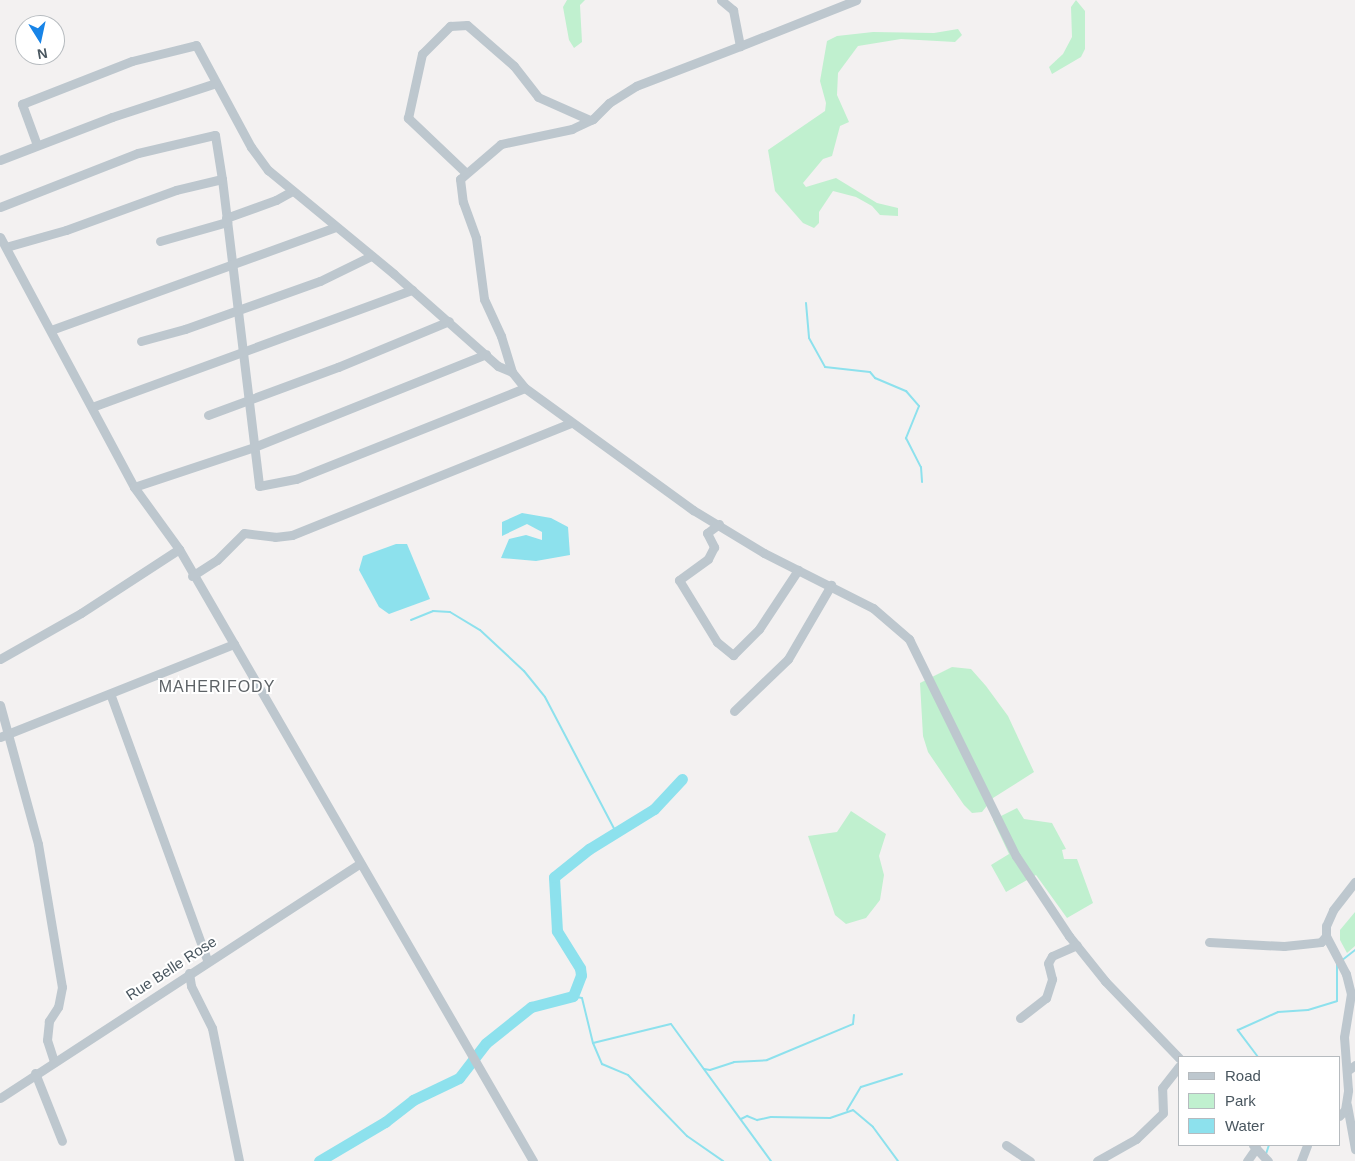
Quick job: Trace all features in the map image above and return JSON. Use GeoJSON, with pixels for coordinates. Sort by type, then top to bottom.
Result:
{"type":"FeatureCollection","features":[{"type":"Feature","properties":{"kind":"street"},"geometry":{"type":"LineString","coordinates":[[722,0],[732,10],[740,46]]}},
{"type":"Feature","properties":{"kind":"street"},"geometry":{"type":"LineString","coordinates":[[856,0],[636,86],[590,120],[546,136],[501,144],[465,172],[460,179],[463,202],[476,238],[484,299],[501,336],[512,372],[525,388],[571,423],[718,524],[798,570],[832,585],[873,608],[909,639],[945,715],[969,755],[983,796],[1016,856],[1077,945],[1105,981],[1178,1057]]}},
{"type":"Feature","properties":{"kind":"street"},"geometry":{"type":"LineString","coordinates":[[465,172],[408,118],[422,54],[450,26],[467,25],[514,66],[538,97],[590,120]]}},
{"type":"Feature","properties":{"kind":"street"},"geometry":{"type":"LineString","coordinates":[[38,145],[22,104],[132,61],[196,45],[251,147],[268,170],[449,321],[498,366],[512,372]]}},
{"type":"Feature","properties":{"kind":"street"},"geometry":{"type":"LineString","coordinates":[[0,160],[216,83]]}},
{"type":"Feature","properties":{"kind":"street"},"geometry":{"type":"LineString","coordinates":[[0,207],[138,152],[215,135],[250,401],[258,486],[274,485],[525,388]]}},
{"type":"Feature","properties":{"kind":"street"},"geometry":{"type":"LineString","coordinates":[[6,247],[66,230],[176,190],[222,179]]}},
{"type":"Feature","properties":{"kind":"street"},"geometry":{"type":"LineString","coordinates":[[160,241],[226,220],[276,200],[292,191]]}},
{"type":"Feature","properties":{"kind":"street"},"geometry":{"type":"LineString","coordinates":[[51,330],[335,227]]}},
{"type":"Feature","properties":{"kind":"street"},"geometry":{"type":"LineString","coordinates":[[0,237],[134,487],[179,549],[192,576],[234,644],[470,1058],[533,1161]]}},
{"type":"Feature","properties":{"kind":"street"},"geometry":{"type":"LineString","coordinates":[[141,341],[320,281],[371,256]]}},
{"type":"Feature","properties":{"kind":"street"},"geometry":{"type":"LineString","coordinates":[[92,407],[412,290]]}},
{"type":"Feature","properties":{"kind":"street"},"geometry":{"type":"LineString","coordinates":[[208,415],[250,401],[449,321]]}},
{"type":"Feature","properties":{"kind":"street"},"geometry":{"type":"LineString","coordinates":[[134,487],[254,447],[486,354]]}},
{"type":"Feature","properties":{"kind":"street"},"geometry":{"type":"LineString","coordinates":[[192,576],[217,560],[244,533],[275,537],[292,535],[571,423]]}},
{"type":"Feature","properties":{"kind":"street"},"geometry":{"type":"LineString","coordinates":[[718,524],[707,533],[714,547],[708,559],[679,580],[717,642],[733,655],[759,629],[798,570]]}},
{"type":"Feature","properties":{"kind":"street"},"geometry":{"type":"LineString","coordinates":[[0,659],[80,613],[179,549]]}},
{"type":"Feature","properties":{"kind":"street"},"geometry":{"type":"LineString","coordinates":[[734,711],[788,659],[832,585]]}},
{"type":"Feature","properties":{"kind":"street"},"geometry":{"type":"LineString","coordinates":[[0,737],[111,696],[234,644]]}},
{"type":"Feature","properties":{"kind":"street"},"geometry":{"type":"LineString","coordinates":[[111,696],[207,960]]}},
{"type":"Feature","properties":{"kind":"street"},"geometry":{"type":"LineString","coordinates":[[0,705],[10,733],[38,844],[62,987],[58,1007],[49,1021],[48,1040],[54,1060]]}},
{"type":"Feature","properties":{"kind":"street","name":"Rue Belle Rose"},"geometry":{"type":"LineString","coordinates":[[0,1098],[54,1060],[207,960],[360,863]]}},
{"type":"Feature","properties":{"kind":"street"},"geometry":{"type":"LineString","coordinates":[[1209,942],[1284,946],[1322,942],[1326,936],[1333,910],[1355,882]]}},
{"type":"Feature","properties":{"kind":"street"},"geometry":{"type":"LineString","coordinates":[[1326,936],[1352,994],[1344,1037],[1347,1102],[1355,1149]]}},
{"type":"Feature","properties":{"kind":"street"},"geometry":{"type":"LineString","coordinates":[[1020,1018],[1046,998],[1052,979],[1048,964],[1052,956],[1077,945]]}},
{"type":"Feature","properties":{"kind":"street"},"geometry":{"type":"LineString","coordinates":[[189,973],[191,986],[212,1028],[239,1161]]}},
{"type":"Feature","properties":{"kind":"street"},"geometry":{"type":"LineString","coordinates":[[1347,1071],[1355,1065]]}},
{"type":"Feature","properties":{"kind":"street"},"geometry":{"type":"LineString","coordinates":[[1097,1161],[1136,1139],[1163,1113],[1162,1088],[1178,1067]]}},
{"type":"Feature","properties":{"kind":"street"},"geometry":{"type":"LineString","coordinates":[[35,1073],[62,1141]]}},
{"type":"Feature","properties":{"kind":"street"},"geometry":{"type":"LineString","coordinates":[[1340,1114],[1347,1102]]}},
{"type":"Feature","properties":{"kind":"street"},"geometry":{"type":"LineString","coordinates":[[1006,1145],[1030,1161]]}},
{"type":"Feature","properties":{"kind":"street"},"geometry":{"type":"LineString","coordinates":[[1301,1161],[1307,1146]]}},
{"type":"Feature","properties":{"kind":"street"},"geometry":{"type":"LineString","coordinates":[[1247,1161],[1262,1154]]}},
{"type":"Feature","properties":{"kind":"green space"},"geometry":{"type":"Polygon","coordinates":[[[567,0],[585,0],[580,5],[582,42],[574,48],[569,40],[563,7],[567,0]]]}},
{"type":"Feature","properties":{"kind":"green space"},"geometry":{"type":"Polygon","coordinates":[[[1076,0],[1085,11],[1085,49],[1081,57],[1052,74],[1049,67],[1063,54],[1072,37],[1071,7],[1076,0]]]}},
{"type":"Feature","properties":{"kind":"green space"},"geometry":{"type":"Polygon","coordinates":[[[958,29],[962,35],[955,42],[901,39],[858,46],[838,73],[837,95],[849,122],[840,126],[832,156],[823,159],[803,183],[806,187],[836,178],[877,203],[898,208],[898,216],[880,215],[872,206],[856,197],[833,191],[819,212],[819,223],[814,228],[803,223],[775,191],[768,150],[825,111],[826,103],[820,81],[827,41],[837,36],[873,32],[934,33],[958,29]]]}},
{"type":"Feature","properties":{"kind":"green space"},"geometry":{"type":"Polygon","coordinates":[[[952,667],[971,669],[986,686],[1008,716],[1034,772],[993,798],[982,812],[972,813],[964,805],[928,752],[923,736],[920,683],[952,667]]]}},
{"type":"Feature","properties":{"kind":"green space"},"geometry":{"type":"Polygon","coordinates":[[[1017,808],[1024,819],[1052,823],[1066,849],[1062,850],[1064,859],[1077,859],[1093,903],[1067,918],[1036,875],[1006,892],[991,865],[1009,854],[993,820],[1017,808]]]}},
{"type":"Feature","properties":{"kind":"green space"},"geometry":{"type":"Polygon","coordinates":[[[851,811],[886,834],[879,856],[884,875],[880,900],[866,918],[846,924],[835,915],[808,836],[837,832],[851,811]]]}},
{"type":"Feature","properties":{"kind":"green space"},"geometry":{"type":"Polygon","coordinates":[[[1355,912],[1355,946],[1347,953],[1340,940],[1340,930],[1355,912]]]}},
{"type":"Feature","properties":{"kind":"water"},"geometry":{"type":"Polygon","coordinates":[[[522,513],[551,518],[568,527],[570,555],[536,561],[501,558],[509,539],[526,535],[542,540],[542,532],[527,524],[502,536],[502,522],[522,513]]]}},
{"type":"Feature","properties":{"kind":"water"},"geometry":{"type":"Polygon","coordinates":[[[396,544],[407,544],[430,599],[389,614],[379,607],[359,570],[363,556],[396,544]]]}},
{"type":"Feature","properties":{"kind":"waterway"},"geometry":{"type":"LineString","coordinates":[[806,303],[809,338],[825,367],[870,372],[875,378],[906,391],[919,406],[906,438],[921,467],[922,482]]}},
{"type":"Feature","properties":{"kind":"waterway"},"geometry":{"type":"LineString","coordinates":[[411,620],[433,611],[450,612],[480,630],[524,671],[545,697],[616,832]]}},
{"type":"Feature","properties":{"kind":"waterway"},"geometry":{"type":"LineString","coordinates":[[319,1161],[385,1122],[413,1100],[459,1078],[486,1043],[531,1007],[573,996],[581,975],[580,968],[557,931],[554,877],[589,849],[654,809],[682,779]]}},
{"type":"Feature","properties":{"kind":"waterway"},"geometry":{"type":"LineString","coordinates":[[1341,961],[1355,950]]}},
{"type":"Feature","properties":{"kind":"waterway"},"geometry":{"type":"LineString","coordinates":[[1257,1056],[1238,1030],[1278,1012],[1308,1010],[1337,1001],[1337,963]]}},
{"type":"Feature","properties":{"kind":"waterway"},"geometry":{"type":"LineString","coordinates":[[573,996],[582,998],[593,1043],[671,1024],[771,1161]]}},
{"type":"Feature","properties":{"kind":"waterway"},"geometry":{"type":"LineString","coordinates":[[704,1069],[710,1070],[734,1062],[767,1060],[853,1024],[854,1015]]}},
{"type":"Feature","properties":{"kind":"waterway"},"geometry":{"type":"LineString","coordinates":[[593,1043],[602,1064],[628,1075],[687,1136],[723,1161]]}},
{"type":"Feature","properties":{"kind":"waterway"},"geometry":{"type":"LineString","coordinates":[[847,1110],[861,1087],[902,1074]]}},
{"type":"Feature","properties":{"kind":"waterway"},"geometry":{"type":"LineString","coordinates":[[741,1119],[747,1116],[757,1120],[771,1117],[830,1118],[853,1110],[873,1127],[898,1161]]}},
{"type":"Feature","properties":{"kind":"waterway"},"geometry":{"type":"LineString","coordinates":[[1266,1154],[1269,1146]]}},
{"type":"Feature","properties":{"kind":"district","name":"MAHERIFODY"},"geometry":{"type":"Point","coordinates":[217,687]}}]}
